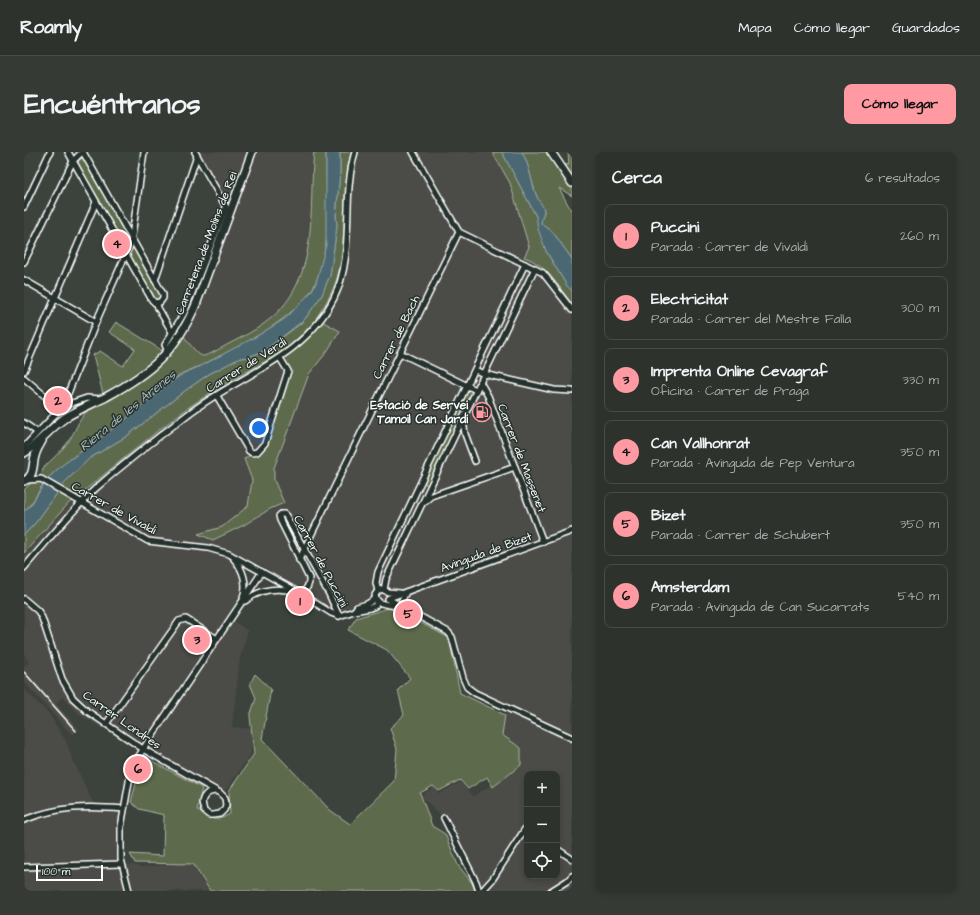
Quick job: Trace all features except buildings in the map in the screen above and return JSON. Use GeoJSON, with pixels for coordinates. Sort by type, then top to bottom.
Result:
{"type":"FeatureCollection","features":[{"type":"Feature","properties":{"kind":"main road","name":"Carretera de Molins de Rei"},"geometry":{"type":"LineString","coordinates":[[26,451],[64,419],[139,378],[155,365],[168,351],[183,330],[197,302],[252,152]]}},
{"type":"Feature","properties":{"kind":"main road"},"geometry":{"type":"LineString","coordinates":[[551,152],[572,183]]}},
{"type":"Feature","properties":{"kind":"main road","name":"Carretera de Molins de Rei"},"geometry":{"type":"LineString","coordinates":[[25,480],[32,474],[36,451],[45,436]]}},
{"type":"Feature","properties":{"kind":"main road"},"geometry":{"type":"LineString","coordinates":[[26,451],[33,465]]}},
{"type":"Feature","properties":{"kind":"street"},"geometry":{"type":"LineString","coordinates":[[24,207],[50,152]]}},
{"type":"Feature","properties":{"kind":"street"},"geometry":{"type":"LineString","coordinates":[[68,152],[152,300],[158,303]]}},
{"type":"Feature","properties":{"kind":"street"},"geometry":{"type":"LineString","coordinates":[[24,262],[73,161],[83,152],[163,296],[162,300],[158,303]]}},
{"type":"Feature","properties":{"kind":"street"},"geometry":{"type":"LineString","coordinates":[[26,451],[37,432],[61,407],[132,239],[144,152]]}},
{"type":"Feature","properties":{"kind":"street","name":"Carrer de Verdi"},"geometry":{"type":"LineString","coordinates":[[24,568],[81,503],[111,475],[188,415],[293,349],[315,327],[330,306],[338,288],[342,273],[345,256],[349,179],[355,152]]}},
{"type":"Feature","properties":{"kind":"street"},"geometry":{"type":"LineString","coordinates":[[413,152],[459,232],[544,273],[572,310]]}},
{"type":"Feature","properties":{"kind":"street"},"geometry":{"type":"LineString","coordinates":[[155,280],[196,154]]}},
{"type":"Feature","properties":{"kind":"street"},"geometry":{"type":"LineString","coordinates":[[168,351],[165,345],[184,313],[226,207],[196,154]]}},
{"type":"Feature","properties":{"kind":"street"},"geometry":{"type":"LineString","coordinates":[[24,371],[96,202]]}},
{"type":"Feature","properties":{"kind":"street","name":"Carrer de Bach"},"geometry":{"type":"LineString","coordinates":[[299,560],[459,232]]}},
{"type":"Feature","properties":{"kind":"street"},"geometry":{"type":"LineString","coordinates":[[339,616],[375,606],[378,591],[376,583],[377,577],[525,264]]}},
{"type":"Feature","properties":{"kind":"street"},"geometry":{"type":"LineString","coordinates":[[387,600],[386,579],[535,268]]}},
{"type":"Feature","properties":{"kind":"street"},"geometry":{"type":"LineString","coordinates":[[24,280],[96,322]]}},
{"type":"Feature","properties":{"kind":"street"},"geometry":{"type":"LineString","coordinates":[[158,303],[158,308],[172,332]]}},
{"type":"Feature","properties":{"kind":"street"},"geometry":{"type":"LineString","coordinates":[[400,352],[476,390]]}},
{"type":"Feature","properties":{"kind":"street"},"geometry":{"type":"LineString","coordinates":[[217,396],[249,451],[252,453],[257,452],[265,443],[288,372],[280,358]]}},
{"type":"Feature","properties":{"kind":"street"},"geometry":{"type":"LineString","coordinates":[[474,370],[484,374],[554,390],[572,391]]}},
{"type":"Feature","properties":{"kind":"street"},"geometry":{"type":"LineString","coordinates":[[24,378],[61,407]]}},
{"type":"Feature","properties":{"kind":"street","name":"Carrer de Massenet"},"geometry":{"type":"LineString","coordinates":[[480,382],[488,396],[542,542]]}},
{"type":"Feature","properties":{"kind":"street","name":"Carretera de Molins de Rei"},"geometry":{"type":"LineString","coordinates":[[61,407],[87,398],[102,399]]}},
{"type":"Feature","properties":{"kind":"street"},"geometry":{"type":"LineString","coordinates":[[463,420],[465,434],[475,461]]}},
{"type":"Feature","properties":{"kind":"street"},"geometry":{"type":"LineString","coordinates":[[24,423],[37,432]]}},
{"type":"Feature","properties":{"kind":"street","name":"Carrer de Vivaldi"},"geometry":{"type":"LineString","coordinates":[[33,465],[41,479],[148,541],[208,548],[229,554],[300,593],[331,613],[339,616]]}},
{"type":"Feature","properties":{"kind":"street"},"geometry":{"type":"LineString","coordinates":[[423,502],[431,496],[515,468]]}},
{"type":"Feature","properties":{"kind":"street"},"geometry":{"type":"LineString","coordinates":[[25,480],[41,479]]}},
{"type":"Feature","properties":{"kind":"street"},"geometry":{"type":"LineString","coordinates":[[418,488],[428,492]]}},
{"type":"Feature","properties":{"kind":"street"},"geometry":{"type":"LineString","coordinates":[[413,499],[423,502]]}},
{"type":"Feature","properties":{"kind":"street","name":"Carrer de Puccini"},"geometry":{"type":"LineString","coordinates":[[300,593],[307,588],[310,578],[299,560],[280,520],[279,516],[281,514],[286,516],[329,594],[339,616]]}},
{"type":"Feature","properties":{"kind":"street","name":"Avinguda de Bizet"},"geometry":{"type":"LineString","coordinates":[[387,600],[572,531]]}},
{"type":"Feature","properties":{"kind":"street"},"geometry":{"type":"LineString","coordinates":[[229,554],[239,565],[244,575],[245,592],[239,608]]}},
{"type":"Feature","properties":{"kind":"street"},"geometry":{"type":"LineString","coordinates":[[129,891],[121,864],[121,827],[133,766],[262,572]]}},
{"type":"Feature","properties":{"kind":"street"},"geometry":{"type":"LineString","coordinates":[[239,608],[247,600],[261,592],[278,590],[300,593]]}},
{"type":"Feature","properties":{"kind":"street","name":"Avinguda de Bizet"},"geometry":{"type":"LineString","coordinates":[[378,591],[406,592]]}},
{"type":"Feature","properties":{"kind":"street"},"geometry":{"type":"LineString","coordinates":[[402,607],[402,600],[406,592]]}},
{"type":"Feature","properties":{"kind":"street","name":"Carrer Londres"},"geometry":{"type":"LineString","coordinates":[[24,599],[38,611],[42,618],[62,679],[73,698],[87,711],[143,750],[215,791]]}},
{"type":"Feature","properties":{"kind":"street"},"geometry":{"type":"LineString","coordinates":[[377,600],[387,600],[395,606],[402,607],[441,628],[452,637],[463,678],[467,687],[471,690],[572,738]]}},
{"type":"Feature","properties":{"kind":"street"},"geometry":{"type":"LineString","coordinates":[[106,724],[181,619],[186,619],[217,639]]}},
{"type":"Feature","properties":{"kind":"street"},"geometry":{"type":"LineString","coordinates":[[215,791],[223,795],[226,800],[226,805],[220,814],[214,815],[204,811],[202,802],[205,795],[209,792],[215,791]]}},
{"type":"Feature","properties":{"kind":"street"},"geometry":{"type":"LineString","coordinates":[[24,820],[50,811],[67,808],[91,807],[124,809]]}},
{"type":"Feature","properties":{"kind":"street"},"geometry":{"type":"LineString","coordinates":[[444,818],[480,891],[492,880],[524,831]]}},
{"type":"Feature","properties":{"kind":"street"},"geometry":{"type":"LineString","coordinates":[[560,851],[572,859]]}},
{"type":"Feature","properties":{"kind":"street"},"geometry":{"type":"LineString","coordinates":[[24,868],[121,864]]}},
{"type":"Feature","properties":{"kind":"street"},"geometry":{"type":"LineString","coordinates":[[551,891],[572,876]]}},
{"type":"Feature","properties":{"kind":"shaded area"},"geometry":{"type":"Polygon","coordinates":[[[198,152],[314,152],[309,246],[301,275],[294,290],[281,308],[263,324],[212,353],[203,356],[195,351],[179,329],[189,311],[227,206],[198,152]]]}},
{"type":"Feature","properties":{"kind":"shaded area"},"geometry":{"type":"Polygon","coordinates":[[[351,152],[492,152],[510,183],[529,247],[524,257],[532,260],[546,270],[572,304],[572,891],[479,891],[444,818],[421,796],[434,787],[439,794],[460,782],[473,796],[519,768],[519,749],[497,738],[509,709],[467,687],[452,637],[387,599],[339,616],[298,592],[264,567],[235,553],[230,559],[240,571],[243,583],[238,603],[228,617],[248,631],[240,658],[232,727],[253,729],[251,754],[225,791],[204,790],[79,714],[62,697],[56,704],[79,729],[72,735],[24,682],[24,666],[29,663],[24,653],[24,553],[69,503],[155,433],[186,409],[221,386],[277,355],[287,369],[261,448],[244,459],[252,480],[248,506],[222,527],[199,534],[213,540],[284,503],[274,480],[274,468],[309,374],[340,331],[316,319],[333,289],[338,275],[342,250],[347,167],[351,152]]]}},
{"type":"Feature","properties":{"kind":"shaded area"},"geometry":{"type":"Polygon","coordinates":[[[24,689],[49,714],[66,741],[72,758],[95,807],[124,809],[121,863],[142,867],[191,863],[208,891],[24,891],[24,689]]]}},
{"type":"Feature","properties":{"kind":"green space"},"geometry":{"type":"Polygon","coordinates":[[[314,152],[326,152],[327,233],[320,271],[311,291],[289,314],[261,334],[200,366],[183,373],[168,384],[126,419],[58,469],[49,477],[32,503],[24,511],[24,490],[68,442],[86,412],[82,403],[103,394],[93,355],[100,351],[123,366],[135,349],[109,332],[116,322],[163,351],[174,338],[179,329],[197,353],[204,356],[256,329],[270,319],[286,302],[298,283],[305,263],[311,219],[314,152]]]}},
{"type":"Feature","properties":{"kind":"green space"},"geometry":{"type":"Polygon","coordinates":[[[340,152],[351,152],[346,182],[341,260],[332,292],[316,318],[340,331],[326,353],[309,374],[274,468],[274,480],[284,503],[213,540],[198,534],[222,527],[248,506],[252,480],[244,459],[261,448],[288,372],[277,355],[221,386],[186,409],[155,433],[69,503],[24,553],[24,535],[37,521],[66,481],[90,458],[127,436],[209,374],[240,358],[248,357],[264,351],[305,319],[322,295],[330,276],[337,226],[336,216],[340,172],[340,152]]]}},
{"type":"Feature","properties":{"kind":"green space"},"geometry":{"type":"Polygon","coordinates":[[[492,152],[502,152],[536,216],[546,251],[567,286],[572,291],[572,304],[545,270],[532,260],[524,257],[529,247],[510,183],[492,152]]]}},
{"type":"Feature","properties":{"kind":"green space"},"geometry":{"type":"Polygon","coordinates":[[[522,152],[547,152],[556,163],[569,165],[568,152],[572,152],[572,196],[559,188],[572,212],[572,259],[552,231],[541,224],[544,210],[537,197],[527,163],[522,152]]]}},
{"type":"Feature","properties":{"kind":"green space"},"geometry":{"type":"Polygon","coordinates":[[[83,158],[85,159],[128,236],[125,240],[119,238],[78,164],[79,160],[83,158]]]}},
{"type":"Feature","properties":{"kind":"green space"},"geometry":{"type":"Polygon","coordinates":[[[133,249],[136,251],[161,296],[159,300],[155,300],[129,256],[130,251],[133,249]]]}},
{"type":"Feature","properties":{"kind":"green space"},"geometry":{"type":"Polygon","coordinates":[[[467,391],[471,391],[472,395],[429,485],[426,485],[424,480],[467,391]]]}},
{"type":"Feature","properties":{"kind":"green space"},"geometry":{"type":"Polygon","coordinates":[[[388,608],[406,615],[449,638],[460,693],[505,715],[502,735],[521,748],[521,765],[493,787],[487,777],[468,789],[460,780],[439,791],[433,786],[420,793],[432,826],[445,834],[458,865],[472,883],[475,891],[210,891],[193,864],[135,863],[130,854],[163,856],[164,815],[139,809],[131,802],[141,765],[150,760],[202,788],[197,810],[213,819],[225,817],[230,814],[229,791],[254,754],[250,716],[256,698],[250,684],[255,674],[271,689],[262,739],[330,810],[350,824],[394,781],[397,749],[390,728],[404,715],[398,690],[410,678],[387,650],[348,630],[356,618],[388,608]]]}},
{"type":"Feature","properties":{"kind":"water"},"geometry":{"type":"Polygon","coordinates":[[[326,152],[340,152],[340,172],[336,216],[337,226],[330,276],[322,295],[305,319],[264,351],[248,357],[240,358],[209,374],[127,436],[90,458],[66,481],[37,521],[24,535],[24,511],[31,505],[47,479],[61,466],[126,419],[168,384],[184,373],[201,366],[257,336],[286,318],[311,292],[316,283],[326,245],[326,152]]]}},
{"type":"Feature","properties":{"kind":"water"},"geometry":{"type":"Polygon","coordinates":[[[502,152],[522,152],[525,157],[537,197],[544,209],[541,224],[552,231],[572,259],[572,291],[567,286],[546,251],[538,229],[536,216],[502,152]]]}},
{"type":"Feature","properties":{"kind":"railway"},"geometry":{"type":"LineString","coordinates":[[24,672],[76,731]]}},
{"type":"Feature","properties":{"kind":"place","name":"Can Vallhonrat"},"geometry":{"type":"Point","coordinates":[117,244]}},
{"type":"Feature","properties":{"kind":"place","name":"Electricitat"},"geometry":{"type":"Point","coordinates":[58,401]}},
{"type":"Feature","properties":{"kind":"place","name":"Estació de Servei Tamoil Can Jardí"},"geometry":{"type":"Point","coordinates":[482,412]}},
{"type":"Feature","properties":{"kind":"place","name":"Puccini"},"geometry":{"type":"Point","coordinates":[300,601]}},
{"type":"Feature","properties":{"kind":"place","name":"Bizet"},"geometry":{"type":"Point","coordinates":[408,614]}},
{"type":"Feature","properties":{"kind":"place","name":"Imprenta Online Cevagraf"},"geometry":{"type":"Point","coordinates":[197,640]}},
{"type":"Feature","properties":{"kind":"place","name":"Amsterdam"},"geometry":{"type":"Point","coordinates":[138,769]}},
{"type":"Feature","properties":{"kind":"water label","name":"Riera de les Arenes"},"geometry":{"type":"Point","coordinates":[127,410]}}]}
